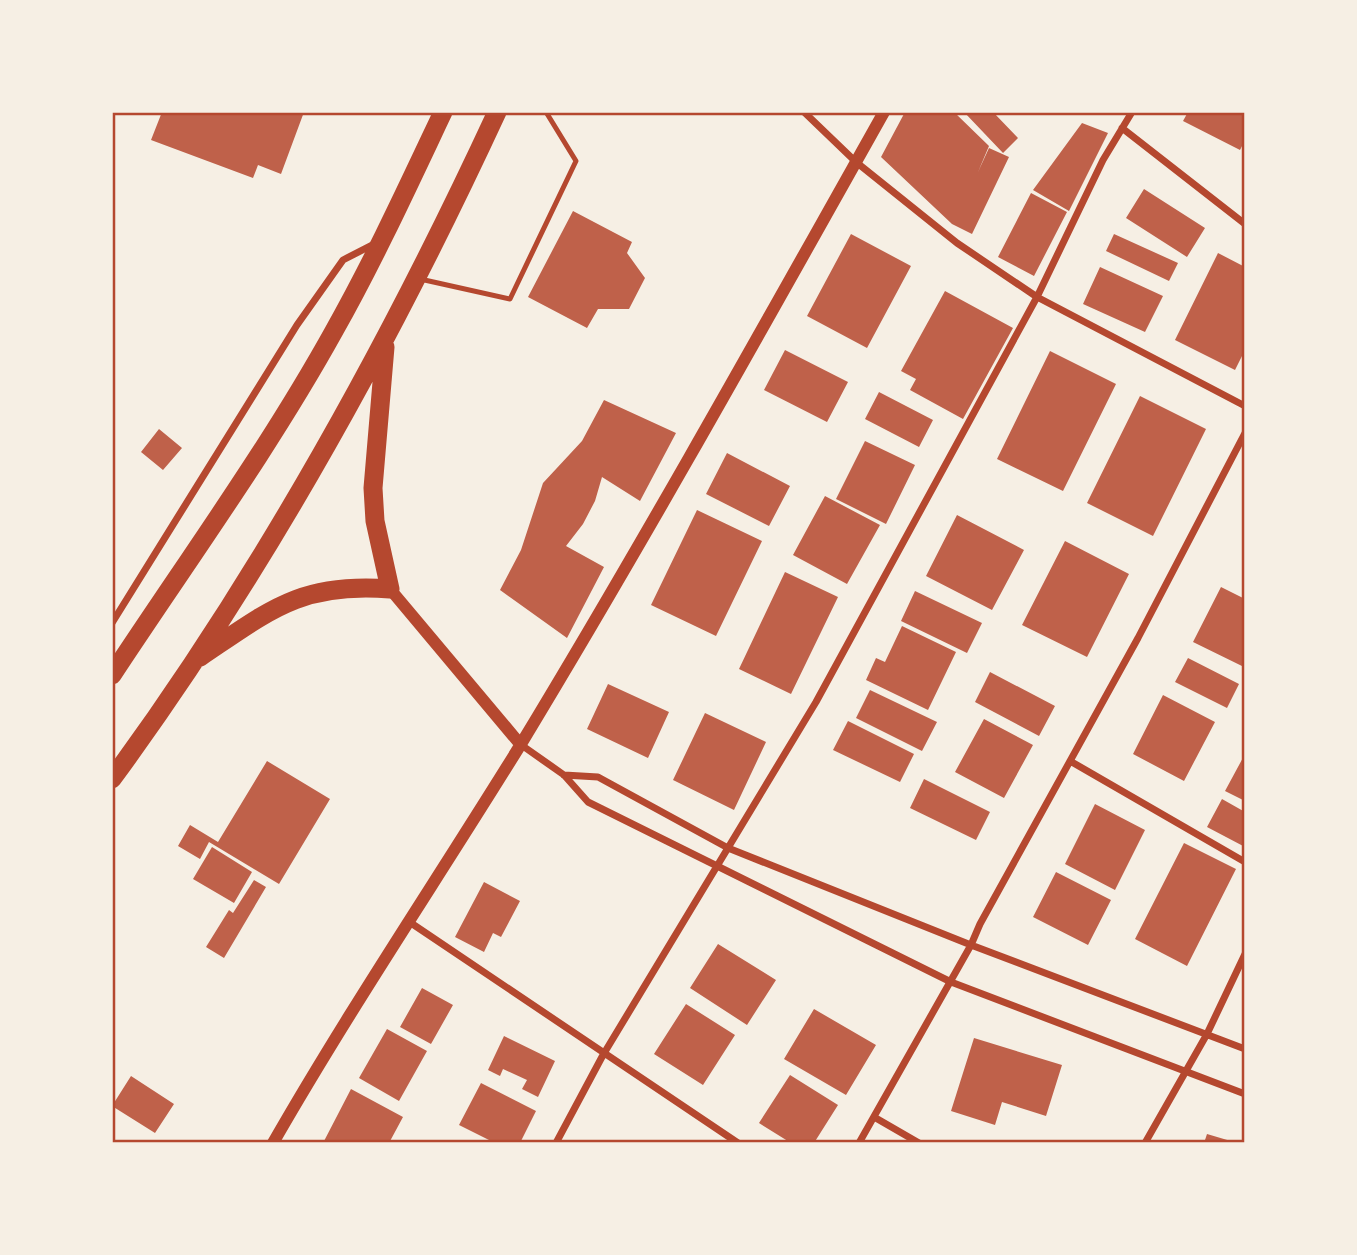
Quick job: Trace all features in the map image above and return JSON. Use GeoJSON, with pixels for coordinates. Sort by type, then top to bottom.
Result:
{"type":"FeatureCollection","features":[{"type":"Feature","properties":{"kind":"highway"},"geometry":{"type":"LineString","coordinates":[[112,675],[281,420],[333,333],[384,239],[443,112]]}},
{"type":"Feature","properties":{"kind":"highway"},"geometry":{"type":"LineString","coordinates":[[112,779],[226,612],[295,498],[417,279],[492,114]]}},
{"type":"Feature","properties":{"kind":"highway"},"geometry":{"type":"LineString","coordinates":[[191,664],[267,612],[298,597],[344,587],[390,589],[379,543],[373,488],[386,337]]}},
{"type":"Feature","properties":{"kind":"street"},"geometry":{"type":"LineString","coordinates":[[804,112],[856,162],[957,243],[1037,297],[1245,407]]}},
{"type":"Feature","properties":{"kind":"street"},"geometry":{"type":"LineString","coordinates":[[273,1143],[520,744],[710,423],[884,112]]}},
{"type":"Feature","properties":{"kind":"street"},"geometry":{"type":"LineString","coordinates":[[556,1143],[603,1055],[816,702],[1037,297],[1103,160],[1132,112]]}},
{"type":"Feature","properties":{"kind":"street"},"geometry":{"type":"LineString","coordinates":[[1122,128],[1245,224]]}},
{"type":"Feature","properties":{"kind":"street"},"geometry":{"type":"LineString","coordinates":[[112,623],[290,337],[335,271],[343,260],[384,239]]}},
{"type":"Feature","properties":{"kind":"street"},"geometry":{"type":"LineString","coordinates":[[859,1143],[951,982],[980,924],[1138,638],[1245,433]]}},
{"type":"Feature","properties":{"kind":"street"},"geometry":{"type":"LineString","coordinates":[[390,589],[520,744],[564,775],[588,802],[951,982],[1245,1094]]}},
{"type":"Feature","properties":{"kind":"street"},"geometry":{"type":"LineString","coordinates":[[1070,761],[1245,862]]}},
{"type":"Feature","properties":{"kind":"street"},"geometry":{"type":"LineString","coordinates":[[564,775],[598,777],[728,848],[971,945],[1245,1049]]}},
{"type":"Feature","properties":{"kind":"street"},"geometry":{"type":"LineString","coordinates":[[408,922],[738,1143]]}},
{"type":"Feature","properties":{"kind":"street"},"geometry":{"type":"LineString","coordinates":[[1144,1143],[1208,1034],[1245,954]]}},
{"type":"Feature","properties":{"kind":"street"},"geometry":{"type":"LineString","coordinates":[[874,1117],[919,1143]]}},
{"type":"Feature","properties":{"kind":"lane"},"geometry":{"type":"LineString","coordinates":[[417,279],[510,299],[576,161],[546,112]]}},
{"type":"Feature","properties":{"kind":"building"},"geometry":{"type":"Polygon","coordinates":[[[162,112],[304,112],[281,174],[258,165],[253,178],[151,140],[162,112]]]}},
{"type":"Feature","properties":{"kind":"building"},"geometry":{"type":"Polygon","coordinates":[[[905,112],[954,112],[989,146],[978,172],[989,148],[1009,157],[972,234],[952,224],[881,157],[905,112]]]}},
{"type":"Feature","properties":{"kind":"building"},"geometry":{"type":"Polygon","coordinates":[[[964,112],[993,112],[1018,138],[1003,153],[964,112]]]}},
{"type":"Feature","properties":{"kind":"building"},"geometry":{"type":"Polygon","coordinates":[[[1188,112],[1245,112],[1245,140],[1240,150],[1183,121],[1188,112]]]}},
{"type":"Feature","properties":{"kind":"building"},"geometry":{"type":"Polygon","coordinates":[[[1082,123],[1108,133],[1069,211],[1033,190],[1082,123]]]}},
{"type":"Feature","properties":{"kind":"building"},"geometry":{"type":"Polygon","coordinates":[[[1144,189],[1205,228],[1187,257],[1126,218],[1144,189]]]}},
{"type":"Feature","properties":{"kind":"building"},"geometry":{"type":"Polygon","coordinates":[[[1031,193],[1067,212],[1034,276],[998,257],[1031,193]]]}},
{"type":"Feature","properties":{"kind":"building"},"geometry":{"type":"Polygon","coordinates":[[[573,211],[632,242],[627,253],[645,278],[629,309],[598,309],[587,328],[528,297],[573,211]]]}},
{"type":"Feature","properties":{"kind":"building"},"geometry":{"type":"Polygon","coordinates":[[[851,234],[911,266],[867,348],[807,316],[851,234]]]}},
{"type":"Feature","properties":{"kind":"building"},"geometry":{"type":"Polygon","coordinates":[[[1114,234],[1178,263],[1169,281],[1106,251],[1114,234]]]}},
{"type":"Feature","properties":{"kind":"building"},"geometry":{"type":"Polygon","coordinates":[[[1218,253],[1245,267],[1245,350],[1235,370],[1175,340],[1218,253]]]}},
{"type":"Feature","properties":{"kind":"building"},"geometry":{"type":"Polygon","coordinates":[[[1100,267],[1163,296],[1145,332],[1083,304],[1100,267]]]}},
{"type":"Feature","properties":{"kind":"building"},"geometry":{"type":"Polygon","coordinates":[[[945,291],[1013,328],[963,419],[910,390],[916,379],[901,371],[945,291]]]}},
{"type":"Feature","properties":{"kind":"building"},"geometry":{"type":"Polygon","coordinates":[[[785,350],[848,382],[827,422],[764,390],[785,350]]]}},
{"type":"Feature","properties":{"kind":"building"},"geometry":{"type":"Polygon","coordinates":[[[1050,351],[1116,384],[1063,491],[997,459],[1050,351]]]}},
{"type":"Feature","properties":{"kind":"building"},"geometry":{"type":"Polygon","coordinates":[[[879,392],[933,420],[919,447],[865,419],[879,392]]]}},
{"type":"Feature","properties":{"kind":"building"},"geometry":{"type":"Polygon","coordinates":[[[1140,396],[1206,429],[1153,536],[1087,503],[1140,396]]]}},
{"type":"Feature","properties":{"kind":"building"},"geometry":{"type":"Polygon","coordinates":[[[604,400],[676,433],[640,501],[602,477],[595,501],[583,524],[566,546],[604,567],[567,638],[500,590],[521,550],[543,483],[582,441],[604,400]]]}},
{"type":"Feature","properties":{"kind":"building"},"geometry":{"type":"Polygon","coordinates":[[[159,429],[182,448],[163,470],[141,452],[159,429]]]}},
{"type":"Feature","properties":{"kind":"building"},"geometry":{"type":"Polygon","coordinates":[[[865,441],[915,465],[886,524],[836,499],[865,441]]]}},
{"type":"Feature","properties":{"kind":"building"},"geometry":{"type":"Polygon","coordinates":[[[727,453],[790,486],[769,526],[706,494],[727,453]]]}},
{"type":"Feature","properties":{"kind":"building"},"geometry":{"type":"Polygon","coordinates":[[[825,496],[880,525],[847,584],[793,555],[825,496]]]}},
{"type":"Feature","properties":{"kind":"building"},"geometry":{"type":"Polygon","coordinates":[[[697,510],[762,541],[716,636],[651,605],[697,510]]]}},
{"type":"Feature","properties":{"kind":"building"},"geometry":{"type":"Polygon","coordinates":[[[957,515],[1024,550],[992,610],[926,576],[957,515]]]}},
{"type":"Feature","properties":{"kind":"building"},"geometry":{"type":"Polygon","coordinates":[[[1065,541],[1129,574],[1087,657],[1022,625],[1065,541]]]}},
{"type":"Feature","properties":{"kind":"building"},"geometry":{"type":"Polygon","coordinates":[[[785,572],[838,597],[791,694],[739,669],[785,572]]]}},
{"type":"Feature","properties":{"kind":"building"},"geometry":{"type":"Polygon","coordinates":[[[1221,587],[1245,599],[1244,667],[1193,642],[1221,587]]]}},
{"type":"Feature","properties":{"kind":"building"},"geometry":{"type":"Polygon","coordinates":[[[915,591],[982,623],[967,653],[901,621],[915,591]]]}},
{"type":"Feature","properties":{"kind":"building"},"geometry":{"type":"Polygon","coordinates":[[[902,626],[956,652],[928,710],[866,680],[876,658],[885,662],[902,626]]]}},
{"type":"Feature","properties":{"kind":"building"},"geometry":{"type":"Polygon","coordinates":[[[1188,658],[1239,684],[1227,708],[1175,682],[1188,658]]]}},
{"type":"Feature","properties":{"kind":"building"},"geometry":{"type":"Polygon","coordinates":[[[990,672],[1055,706],[1039,736],[975,702],[990,672]]]}},
{"type":"Feature","properties":{"kind":"building"},"geometry":{"type":"Polygon","coordinates":[[[608,684],[669,712],[648,758],[587,729],[608,684]]]}},
{"type":"Feature","properties":{"kind":"building"},"geometry":{"type":"Polygon","coordinates":[[[870,690],[937,722],[922,751],[856,718],[870,690]]]}},
{"type":"Feature","properties":{"kind":"building"},"geometry":{"type":"Polygon","coordinates":[[[1163,695],[1215,722],[1184,781],[1133,754],[1163,695]]]}},
{"type":"Feature","properties":{"kind":"building"},"geometry":{"type":"Polygon","coordinates":[[[705,713],[766,742],[734,810],[673,780],[705,713]]]}},
{"type":"Feature","properties":{"kind":"building"},"geometry":{"type":"Polygon","coordinates":[[[984,719],[1033,745],[1004,798],[955,772],[984,719]]]}},
{"type":"Feature","properties":{"kind":"building"},"geometry":{"type":"Polygon","coordinates":[[[848,721],[914,754],[900,782],[833,750],[848,721]]]}},
{"type":"Feature","properties":{"kind":"building"},"geometry":{"type":"Polygon","coordinates":[[[1245,754],[1245,801],[1225,791],[1245,754]]]}},
{"type":"Feature","properties":{"kind":"building"},"geometry":{"type":"Polygon","coordinates":[[[267,761],[330,799],[279,884],[209,842],[200,859],[178,846],[190,825],[218,842],[267,761]]]}},
{"type":"Feature","properties":{"kind":"building"},"geometry":{"type":"Polygon","coordinates":[[[924,779],[990,812],[976,840],[910,808],[924,779]]]}},
{"type":"Feature","properties":{"kind":"building"},"geometry":{"type":"Polygon","coordinates":[[[1222,799],[1245,812],[1245,847],[1207,827],[1222,799]]]}},
{"type":"Feature","properties":{"kind":"building"},"geometry":{"type":"Polygon","coordinates":[[[1095,804],[1145,830],[1115,890],[1065,864],[1095,804]]]}},
{"type":"Feature","properties":{"kind":"building"},"geometry":{"type":"Polygon","coordinates":[[[1184,843],[1236,869],[1187,966],[1135,939],[1184,843]]]}},
{"type":"Feature","properties":{"kind":"building"},"geometry":{"type":"Polygon","coordinates":[[[212,847],[252,872],[234,903],[193,879],[212,847]]]}},
{"type":"Feature","properties":{"kind":"building"},"geometry":{"type":"Polygon","coordinates":[[[1056,872],[1111,900],[1088,945],[1033,917],[1056,872]]]}},
{"type":"Feature","properties":{"kind":"building"},"geometry":{"type":"Polygon","coordinates":[[[254,880],[266,887],[224,958],[206,947],[229,910],[233,913],[254,880]]]}},
{"type":"Feature","properties":{"kind":"building"},"geometry":{"type":"Polygon","coordinates":[[[484,882],[520,901],[501,937],[493,933],[484,952],[455,937],[484,882]]]}},
{"type":"Feature","properties":{"kind":"building"},"geometry":{"type":"Polygon","coordinates":[[[718,944],[776,980],[747,1025],[690,988],[718,944]]]}},
{"type":"Feature","properties":{"kind":"building"},"geometry":{"type":"Polygon","coordinates":[[[422,988],[453,1005],[431,1044],[400,1027],[422,988]]]}},
{"type":"Feature","properties":{"kind":"building"},"geometry":{"type":"Polygon","coordinates":[[[686,1004],[735,1035],[703,1085],[654,1054],[686,1004]]]}},
{"type":"Feature","properties":{"kind":"building"},"geometry":{"type":"Polygon","coordinates":[[[814,1009],[876,1045],[846,1095],[784,1059],[814,1009]]]}},
{"type":"Feature","properties":{"kind":"building"},"geometry":{"type":"Polygon","coordinates":[[[387,1029],[427,1051],[399,1101],[359,1078],[387,1029]]]}},
{"type":"Feature","properties":{"kind":"building"},"geometry":{"type":"Polygon","coordinates":[[[504,1036],[555,1061],[538,1097],[522,1089],[527,1080],[503,1069],[500,1076],[488,1070],[504,1036]]]}},
{"type":"Feature","properties":{"kind":"building"},"geometry":{"type":"Polygon","coordinates":[[[974,1038],[1062,1065],[1046,1116],[1002,1102],[995,1125],[951,1111],[974,1038]]]}},
{"type":"Feature","properties":{"kind":"building"},"geometry":{"type":"Polygon","coordinates":[[[790,1075],[838,1105],[814,1143],[791,1143],[759,1123],[790,1075]]]}},
{"type":"Feature","properties":{"kind":"building"},"geometry":{"type":"Polygon","coordinates":[[[131,1076],[174,1104],[155,1133],[112,1106],[131,1076]]]}},
{"type":"Feature","properties":{"kind":"building"},"geometry":{"type":"Polygon","coordinates":[[[481,1083],[536,1111],[520,1143],[495,1143],[459,1125],[481,1083]]]}},
{"type":"Feature","properties":{"kind":"building"},"geometry":{"type":"Polygon","coordinates":[[[351,1089],[403,1117],[389,1143],[323,1143],[351,1089]]]}},
{"type":"Feature","properties":{"kind":"building"},"geometry":{"type":"Polygon","coordinates":[[[1207,1134],[1234,1142],[1234,1143],[1204,1143],[1207,1134]]]}}]}
